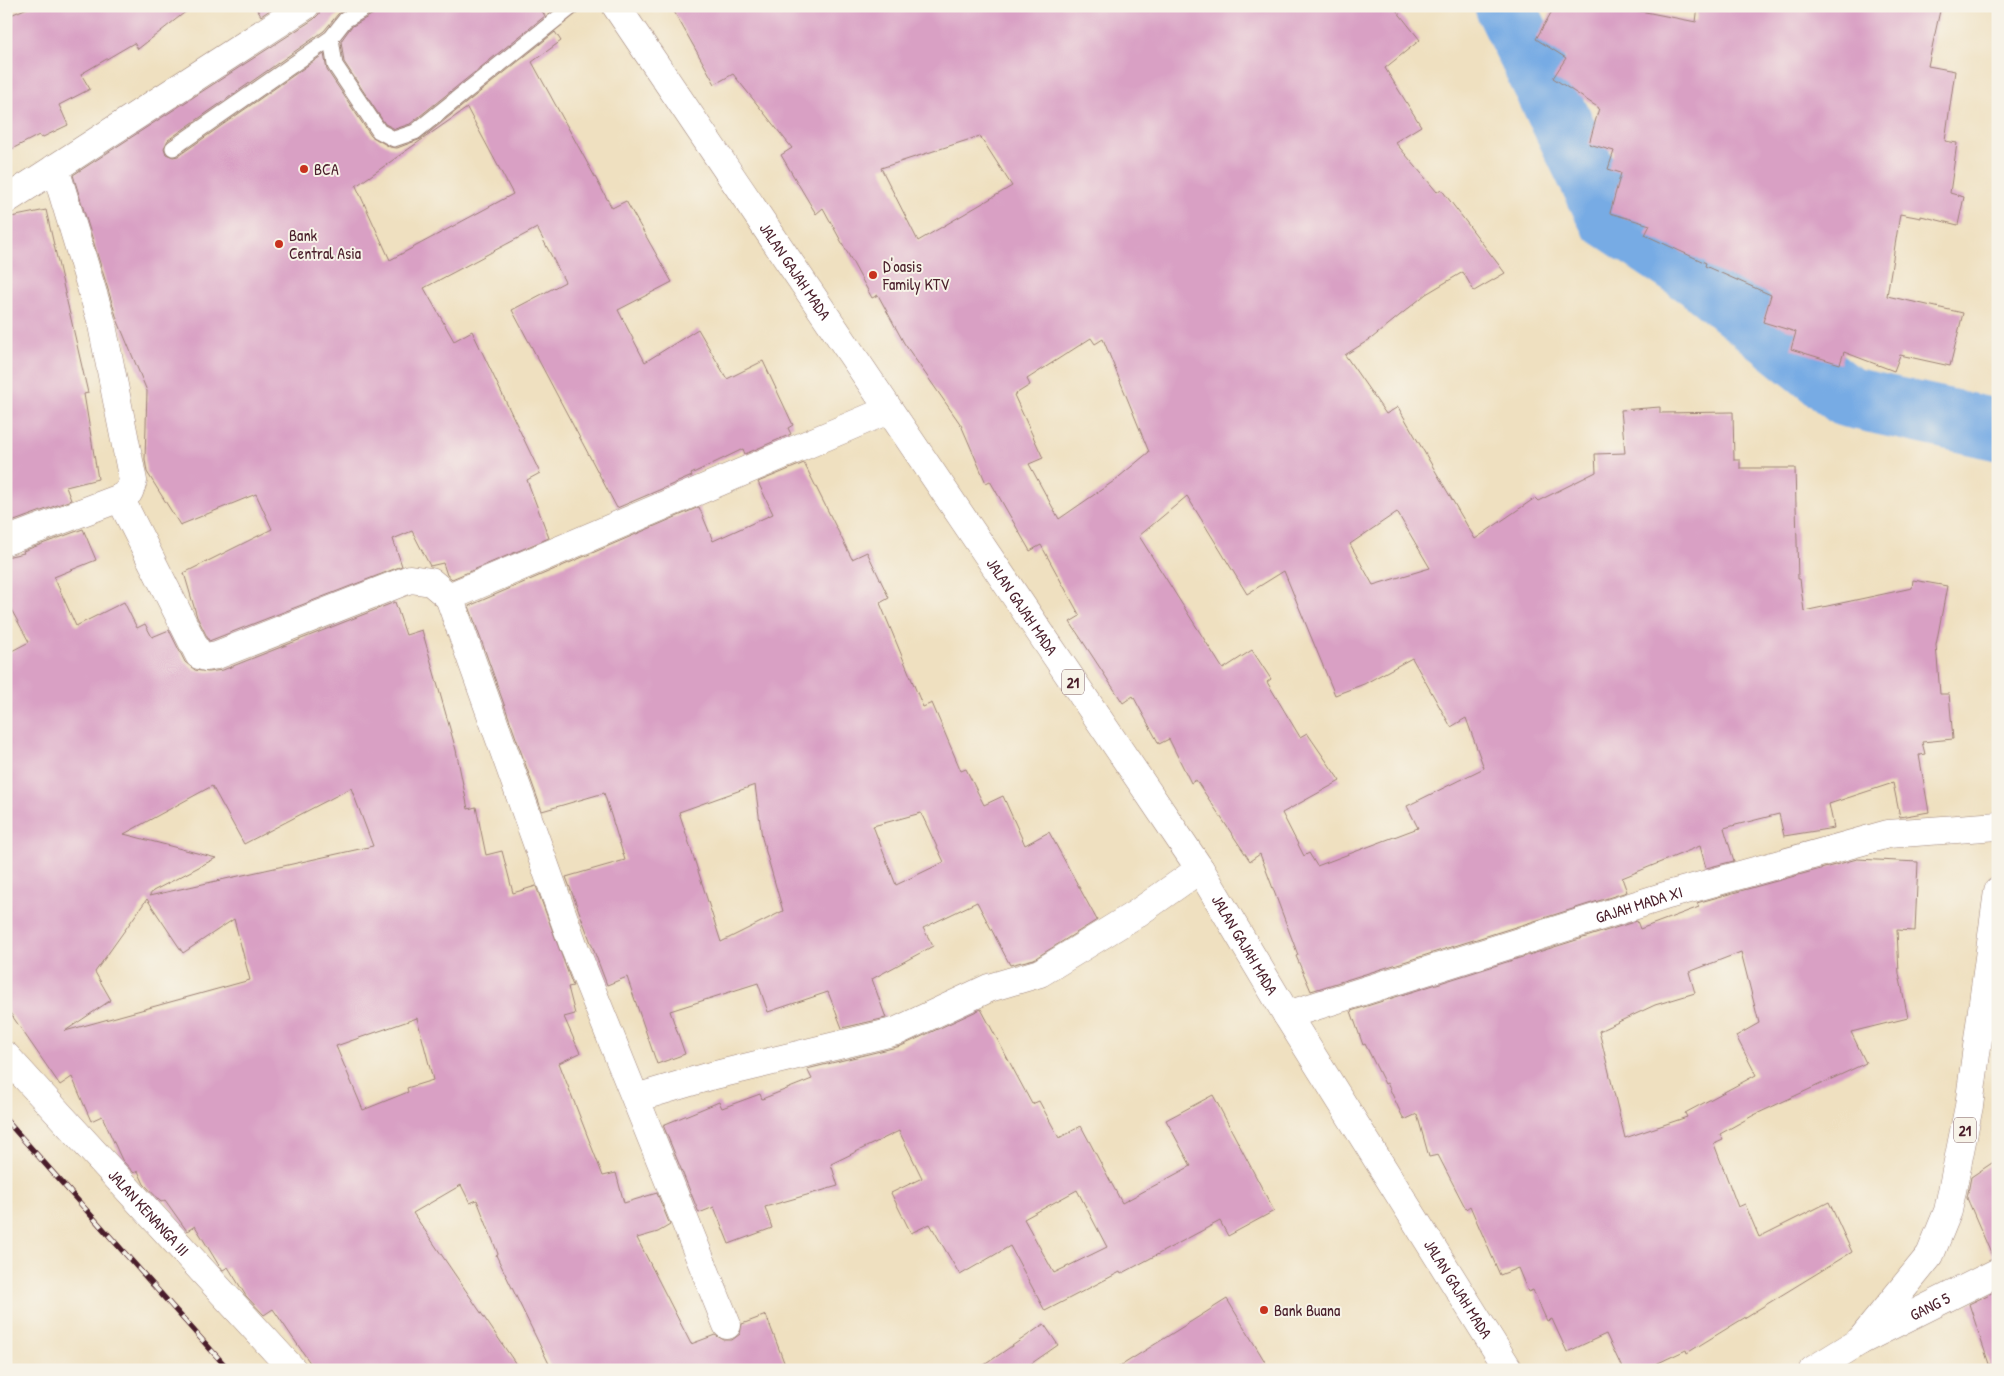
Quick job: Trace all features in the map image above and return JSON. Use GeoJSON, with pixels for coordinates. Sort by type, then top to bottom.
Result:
{"type":"FeatureCollection","features":[{"type":"Feature","properties":{"kind":"main road"},"geometry":{"type":"LineString","coordinates":[[6,200],[305,6]]}},
{"type":"Feature","properties":{"kind":"main road","name":"JALAN GAJAH MADA"},"geometry":{"type":"LineString","coordinates":[[616,6],[854,355],[888,410],[1200,870],[1287,1015],[1509,1370]]}},
{"type":"Feature","properties":{"kind":"main road"},"geometry":{"type":"LineString","coordinates":[[6,541],[120,498],[129,492],[133,481],[101,320],[55,168]]}},
{"type":"Feature","properties":{"kind":"main road"},"geometry":{"type":"LineString","coordinates":[[449,597],[888,410]]}},
{"type":"Feature","properties":{"kind":"main road"},"geometry":{"type":"LineString","coordinates":[[120,498],[198,655],[206,657],[217,655],[410,580],[431,582],[449,597],[573,944],[727,1325]]}},
{"type":"Feature","properties":{"kind":"main road","name":"GAJAH MADA XI"},"geometry":{"type":"LineString","coordinates":[[1287,1015],[1668,895],[1888,834],[1998,826]]}},
{"type":"Feature","properties":{"kind":"main road"},"geometry":{"type":"LineString","coordinates":[[636,1098],[707,1077],[897,1031],[989,988],[1040,973],[1136,914],[1200,870]]}},
{"type":"Feature","properties":{"kind":"main road","name":"21"},"geometry":{"type":"LineString","coordinates":[[1813,1370],[1860,1341],[1930,1255],[1948,1211],[1969,1106],[1998,891]]}},
{"type":"Feature","properties":{"kind":"main road","name":"JALAN KENANGA III"},"geometry":{"type":"LineString","coordinates":[[6,1056],[294,1370]]}},
{"type":"Feature","properties":{"kind":"main road","name":"GANG 5"},"geometry":{"type":"LineString","coordinates":[[1860,1341],[1998,1272]]}},
{"type":"Feature","properties":{"kind":"lane"},"geometry":{"type":"LineString","coordinates":[[173,148],[331,38],[345,20],[368,6]]}},
{"type":"Feature","properties":{"kind":"lane"},"geometry":{"type":"LineString","coordinates":[[331,38],[335,65],[379,131],[394,139],[415,132],[573,6]]}},
{"type":"Feature","properties":{"kind":"building"},"geometry":{"type":"Polygon","coordinates":[[[32,6],[193,6],[138,49],[134,43],[81,74],[90,89],[59,105],[68,125],[41,138],[39,135],[6,152],[6,17],[32,6]]]}},
{"type":"Feature","properties":{"kind":"building"},"geometry":{"type":"Polygon","coordinates":[[[255,6],[276,6],[261,16],[255,6]]]}},
{"type":"Feature","properties":{"kind":"building"},"geometry":{"type":"Polygon","coordinates":[[[320,6],[350,6],[338,14],[324,31],[168,140],[164,148],[166,154],[173,157],[178,156],[324,54],[327,70],[371,136],[390,147],[397,148],[421,139],[555,32],[561,41],[532,62],[612,208],[626,201],[672,282],[618,310],[645,362],[698,329],[727,379],[763,361],[793,425],[788,428],[791,434],[745,454],[743,449],[691,474],[692,476],[617,508],[512,310],[565,282],[537,228],[424,288],[454,341],[472,331],[540,473],[527,480],[549,538],[452,579],[447,575],[443,563],[430,566],[412,531],[393,539],[402,566],[209,641],[197,617],[184,573],[272,529],[256,494],[180,525],[147,472],[145,459],[147,391],[117,319],[73,175],[319,14],[320,6]],[[467,108],[356,186],[390,260],[513,194],[467,108]]]}},
{"type":"Feature","properties":{"kind":"building"},"geometry":{"type":"Polygon","coordinates":[[[377,6],[539,6],[545,16],[410,124],[395,129],[385,124],[344,62],[341,41],[351,27],[373,14],[377,6]]]}},
{"type":"Feature","properties":{"kind":"building"},"geometry":{"type":"Polygon","coordinates":[[[671,6],[1393,6],[1420,40],[1385,68],[1421,126],[1395,142],[1437,192],[1441,189],[1505,273],[1474,291],[1463,272],[1426,294],[1372,338],[1345,355],[1386,414],[1398,407],[1475,539],[1535,498],[1538,501],[1596,472],[1595,454],[1625,453],[1621,410],[1660,407],[1660,413],[1733,412],[1734,460],[1740,460],[1740,468],[1795,468],[1798,579],[1800,579],[1804,611],[1912,588],[1913,580],[1947,586],[1936,645],[1940,694],[1949,694],[1953,739],[1922,742],[1925,754],[1919,755],[1929,812],[1900,817],[1893,783],[1829,804],[1834,828],[1784,836],[1779,814],[1724,828],[1734,861],[1706,868],[1700,846],[1622,878],[1627,892],[1311,991],[1296,956],[1298,955],[1260,854],[1250,861],[1196,780],[1191,783],[1169,739],[1159,744],[1133,696],[1123,703],[1070,622],[1080,616],[1041,545],[1030,551],[990,481],[986,483],[961,425],[904,343],[878,295],[872,298],[823,208],[816,214],[781,155],[792,148],[733,74],[715,84],[671,6]],[[980,136],[881,168],[918,241],[1012,186],[980,136]],[[1091,338],[1027,379],[1030,385],[1014,395],[1043,458],[1029,464],[1059,519],[1114,481],[1149,452],[1103,339],[1095,344],[1091,338]],[[1187,496],[1139,536],[1223,669],[1252,650],[1271,679],[1267,682],[1300,737],[1307,733],[1340,781],[1282,813],[1304,856],[1309,853],[1317,866],[1418,828],[1407,806],[1484,768],[1466,718],[1451,727],[1412,658],[1364,684],[1335,695],[1284,571],[1247,594],[1187,496]],[[1397,512],[1350,544],[1373,585],[1430,568],[1397,512]]]}},
{"type":"Feature","properties":{"kind":"building"},"geometry":{"type":"Polygon","coordinates":[[[1555,6],[1615,6],[1696,22],[1698,6],[1729,11],[1730,6],[1941,6],[1928,66],[1955,71],[1945,141],[1957,143],[1950,193],[1964,197],[1958,225],[1921,216],[1921,218],[1900,214],[1887,296],[1963,313],[1950,366],[1900,355],[1894,371],[1844,352],[1840,364],[1791,349],[1796,332],[1763,322],[1771,295],[1705,266],[1706,263],[1645,235],[1650,225],[1610,213],[1621,173],[1608,169],[1614,151],[1589,144],[1599,108],[1553,78],[1566,58],[1536,39],[1555,6]]]}},
{"type":"Feature","properties":{"kind":"building"},"geometry":{"type":"Polygon","coordinates":[[[46,210],[88,393],[84,394],[98,479],[66,487],[71,500],[9,523],[6,516],[6,218],[46,210]]]}},
{"type":"Feature","properties":{"kind":"building"},"geometry":{"type":"Polygon","coordinates":[[[804,463],[852,559],[867,552],[889,598],[880,603],[923,707],[932,703],[961,771],[966,769],[984,805],[1003,796],[1025,845],[1049,832],[1097,920],[1034,959],[1010,965],[977,902],[923,928],[933,946],[872,979],[886,1018],[842,1028],[828,992],[768,1012],[758,983],[670,1011],[685,1054],[657,1064],[627,977],[607,985],[566,877],[625,860],[604,793],[542,811],[469,606],[699,507],[713,541],[773,514],[758,482],[804,463]],[[755,785],[679,812],[721,942],[783,911],[762,838],[755,785]],[[921,813],[873,826],[896,885],[944,862],[921,813]]]}},
{"type":"Feature","properties":{"kind":"building"},"geometry":{"type":"Polygon","coordinates":[[[83,529],[96,560],[54,577],[76,626],[124,602],[137,628],[145,624],[152,637],[169,630],[185,662],[195,670],[208,672],[223,670],[395,602],[406,635],[422,630],[456,750],[468,809],[476,807],[486,855],[502,851],[513,893],[536,886],[573,986],[568,987],[575,1014],[564,1017],[580,1053],[559,1063],[603,1176],[616,1173],[624,1203],[657,1193],[670,1225],[658,1232],[637,1238],[691,1344],[715,1335],[724,1340],[732,1340],[740,1334],[742,1324],[766,1315],[787,1370],[552,1370],[496,1255],[498,1254],[477,1200],[470,1203],[461,1185],[413,1213],[520,1370],[315,1370],[273,1309],[264,1315],[246,1296],[228,1267],[223,1270],[218,1264],[195,1226],[187,1231],[165,1200],[161,1202],[144,1184],[138,1171],[134,1173],[122,1160],[102,1116],[91,1121],[72,1077],[60,1085],[6,1007],[6,654],[29,642],[6,600],[6,557],[24,553],[23,551],[83,529]],[[212,786],[124,834],[216,858],[153,891],[149,896],[373,846],[351,788],[244,844],[212,786]],[[147,899],[95,972],[111,1000],[65,1031],[250,980],[234,919],[183,953],[147,899]],[[417,1018],[336,1046],[363,1110],[408,1092],[407,1088],[433,1080],[417,1018]]]}},
{"type":"Feature","properties":{"kind":"building"},"geometry":{"type":"Polygon","coordinates":[[[1857,859],[1918,862],[1915,931],[1897,930],[1899,974],[1908,1018],[1851,1032],[1866,1063],[1754,1115],[1720,1134],[1723,1140],[1714,1144],[1738,1207],[1745,1204],[1759,1237],[1829,1202],[1852,1252],[1687,1353],[1686,1350],[1643,1370],[1623,1370],[1606,1334],[1567,1352],[1552,1319],[1547,1321],[1533,1290],[1528,1292],[1518,1268],[1500,1275],[1470,1206],[1466,1209],[1438,1155],[1429,1157],[1417,1114],[1404,1120],[1387,1083],[1385,1084],[1365,1044],[1363,1045],[1351,1011],[1637,921],[1640,929],[1699,907],[1697,903],[1857,859]],[[1741,952],[1689,972],[1695,993],[1655,1005],[1599,1031],[1625,1138],[1687,1117],[1685,1113],[1756,1075],[1736,1036],[1759,1023],[1741,952]]]}},
{"type":"Feature","properties":{"kind":"building"},"geometry":{"type":"Polygon","coordinates":[[[981,1009],[1032,1104],[1039,1101],[1059,1138],[1081,1126],[1122,1203],[1191,1166],[1166,1120],[1213,1095],[1274,1211],[1228,1236],[1220,1221],[1121,1274],[1120,1272],[1045,1311],[1010,1246],[960,1275],[930,1224],[911,1233],[891,1193],[922,1178],[899,1131],[831,1164],[838,1186],[765,1207],[772,1228],[729,1244],[714,1207],[699,1213],[663,1125],[719,1102],[722,1108],[760,1094],[762,1099],[812,1079],[807,1069],[901,1046],[981,1009]],[[1077,1190],[1024,1219],[1054,1273],[1107,1247],[1077,1190]]]}},
{"type":"Feature","properties":{"kind":"building"},"geometry":{"type":"Polygon","coordinates":[[[1998,1159],[1998,1257],[1993,1258],[1967,1198],[1971,1177],[1998,1159]]]}},
{"type":"Feature","properties":{"kind":"building"},"geometry":{"type":"Polygon","coordinates":[[[1998,1290],[1998,1370],[1991,1370],[1969,1304],[1998,1290]]]}},
{"type":"Feature","properties":{"kind":"building"},"geometry":{"type":"Polygon","coordinates":[[[1227,1299],[1270,1370],[1114,1370],[1227,1299]]]}},
{"type":"Feature","properties":{"kind":"building"},"geometry":{"type":"Polygon","coordinates":[[[1044,1324],[1058,1345],[1022,1370],[977,1370],[1044,1324]]]}},
{"type":"Feature","properties":{"kind":"waterway"},"geometry":{"type":"LineString","coordinates":[[1505,6],[1608,217],[1698,277],[1847,397],[1998,430]]}},
{"type":"Feature","properties":{"kind":"railway"},"geometry":{"type":"LineString","coordinates":[[6,1120],[229,1370]]}},
{"type":"Feature","properties":{"kind":"place","name":"BCA"},"geometry":{"type":"Point","coordinates":[304,169]}},
{"type":"Feature","properties":{"kind":"place","name":"Bank Central Asia"},"geometry":{"type":"Point","coordinates":[279,244]}},
{"type":"Feature","properties":{"kind":"place","name":"D'oasis Family KTV"},"geometry":{"type":"Point","coordinates":[873,275]}},
{"type":"Feature","properties":{"kind":"place","name":"Bank Buana"},"geometry":{"type":"Point","coordinates":[1264,1310]}}]}
